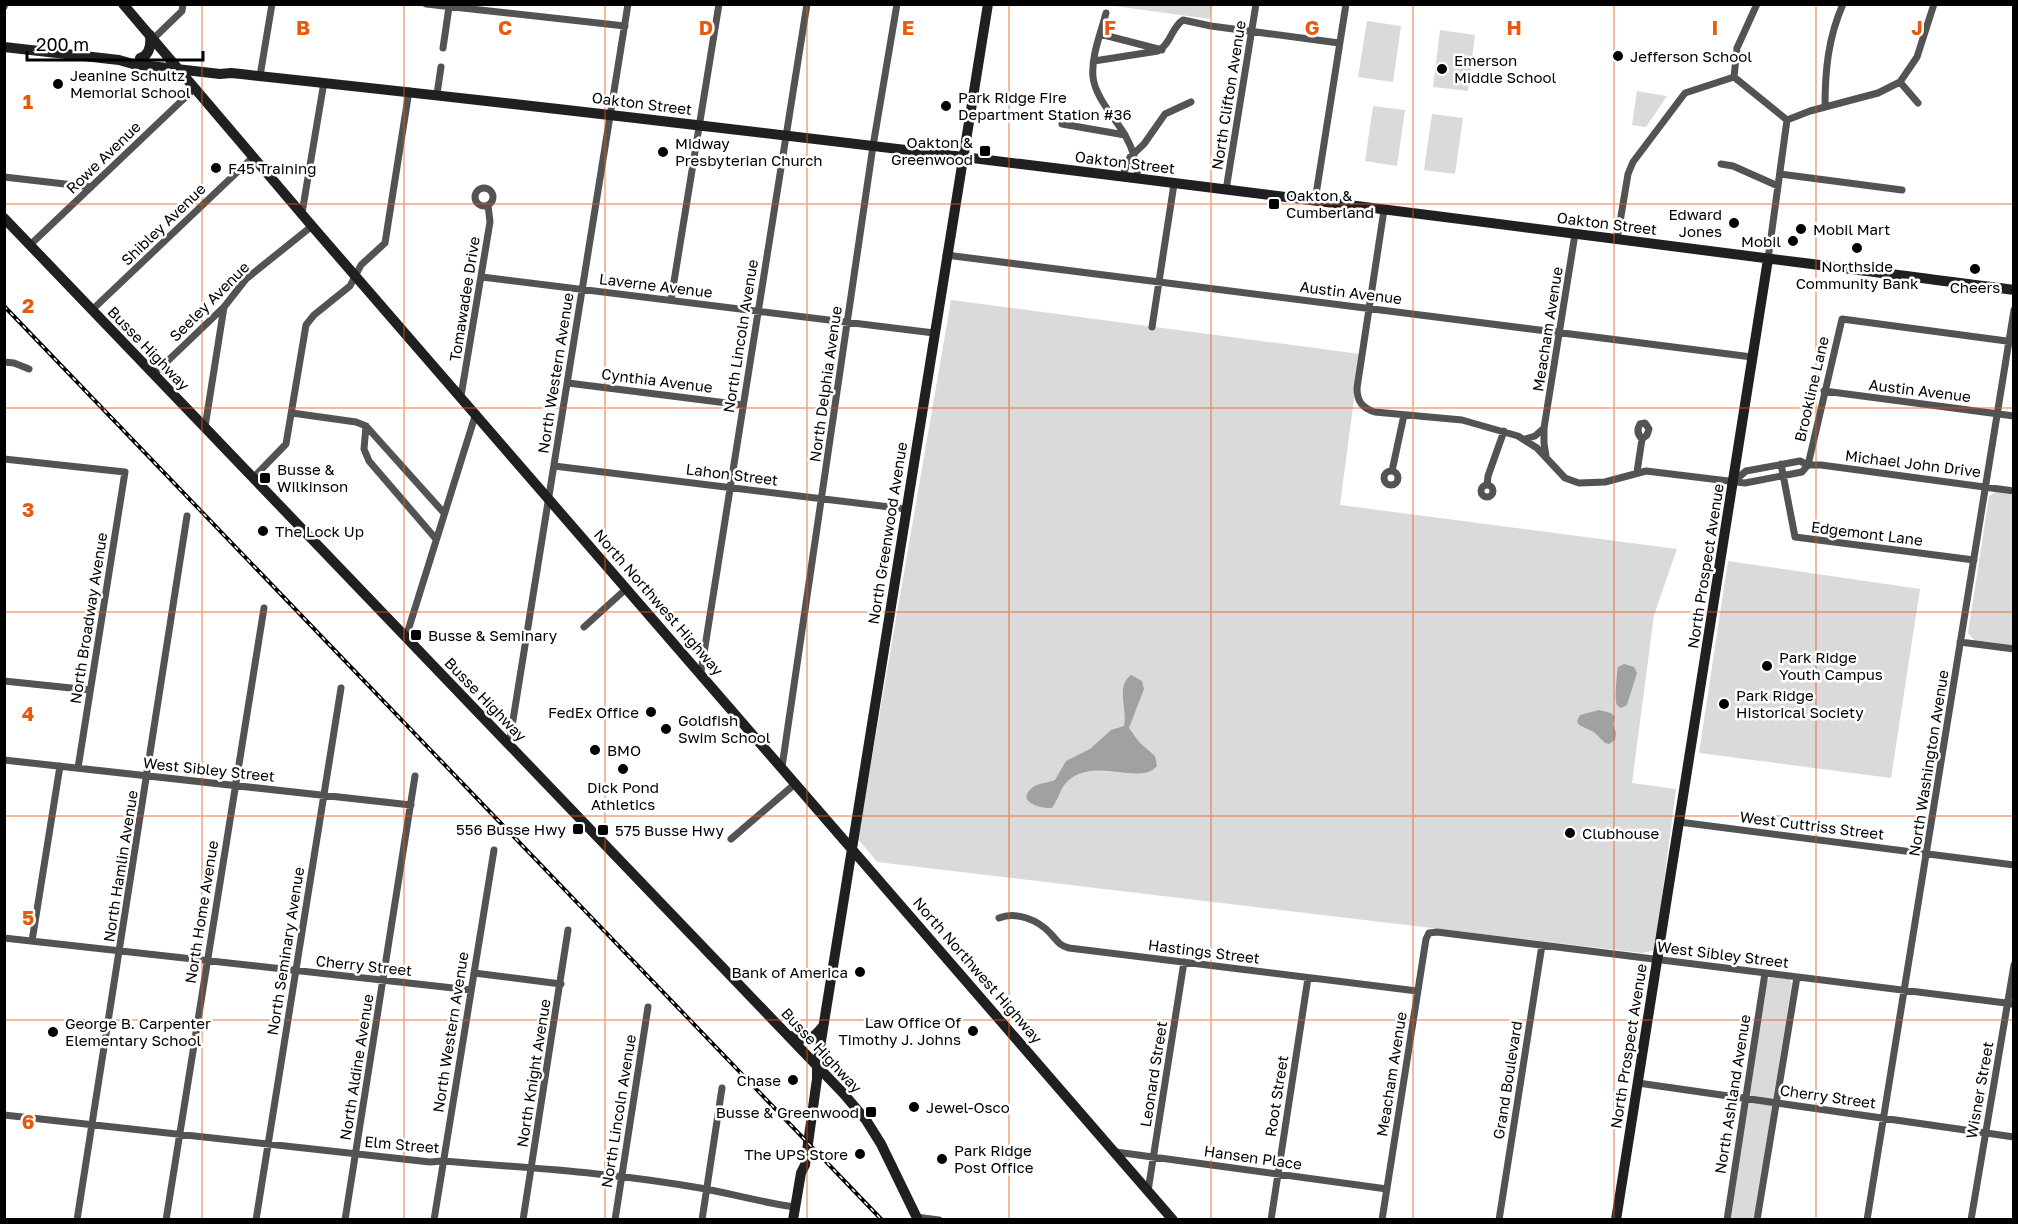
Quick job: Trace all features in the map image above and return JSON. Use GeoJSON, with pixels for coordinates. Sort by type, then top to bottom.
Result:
{"type":"FeatureCollection","features":[{"type":"Feature","properties":{"kind":"main road","name":"North Northwest Highway"},"geometry":{"type":"LineString","coordinates":[[123,4],[196,92],[1173,1220]]}},
{"type":"Feature","properties":{"kind":"main road","name":"North Greenwood Avenue"},"geometry":{"type":"LineString","coordinates":[[793,1220],[801,1173],[805,1165],[823,1026],[988,4]]}},
{"type":"Feature","properties":{"kind":"main road"},"geometry":{"type":"LineString","coordinates":[[140,58],[148,51],[151,37]]}},
{"type":"Feature","properties":{"kind":"main road","name":"Oakton Street"},"geometry":{"type":"LineString","coordinates":[[4,48],[119,60],[133,64],[219,67],[231,72],[260,76],[698,124],[2013,290]]}},
{"type":"Feature","properties":{"kind":"main road","name":"Oakton Street"},"geometry":{"type":"LineString","coordinates":[[119,60],[140,58],[209,73],[231,72]]}},
{"type":"Feature","properties":{"kind":"main road"},"geometry":{"type":"LineString","coordinates":[[196,92],[204,77],[209,73]]}},
{"type":"Feature","properties":{"kind":"main road","name":"Busse Highway"},"geometry":{"type":"LineString","coordinates":[[4,218],[843,1093],[866,1120],[881,1144],[917,1218]]}},
{"type":"Feature","properties":{"kind":"main road","name":"North Prospect Avenue"},"geometry":{"type":"LineString","coordinates":[[1616,1220],[1768,259]]}},
{"type":"Feature","properties":{"kind":"main road"},"geometry":{"type":"LineString","coordinates":[[787,1035],[808,1040],[814,1037],[823,1026]]}},
{"type":"Feature","properties":{"kind":"main road","name":"North Greenwood Avenue"},"geometry":{"type":"LineString","coordinates":[[801,1173],[798,1165],[812,1078],[817,1066]]}},
{"type":"Feature","properties":{"kind":"main road"},"geometry":{"type":"LineString","coordinates":[[815,1094],[819,1089],[826,1087],[843,1093]]}},
{"type":"Feature","properties":{"kind":"street"},"geometry":{"type":"LineString","coordinates":[[151,37],[183,11],[183,4]]}},
{"type":"Feature","properties":{"kind":"street"},"geometry":{"type":"LineString","coordinates":[[260,76],[272,4]]}},
{"type":"Feature","properties":{"kind":"street"},"geometry":{"type":"LineString","coordinates":[[426,4],[625,26]]}},
{"type":"Feature","properties":{"kind":"street","name":"North Western Avenue"},"geometry":{"type":"LineString","coordinates":[[509,745],[628,4]]}},
{"type":"Feature","properties":{"kind":"street"},"geometry":{"type":"LineString","coordinates":[[670,300],[719,4]]}},
{"type":"Feature","properties":{"kind":"street","name":"North Lincoln Avenue"},"geometry":{"type":"LineString","coordinates":[[700,672],[807,4]]}},
{"type":"Feature","properties":{"kind":"street","name":"North Delphia Avenue"},"geometry":{"type":"LineString","coordinates":[[782,767],[873,146],[897,4]]}},
{"type":"Feature","properties":{"kind":"street","name":"North Clifton Avenue"},"geometry":{"type":"LineString","coordinates":[[1226,190],[1256,4]]}},
{"type":"Feature","properties":{"kind":"street"},"geometry":{"type":"LineString","coordinates":[[1315,201],[1346,4]]}},
{"type":"Feature","properties":{"kind":"street"},"geometry":{"type":"LineString","coordinates":[[1734,77],[1737,48],[1757,4]]}},
{"type":"Feature","properties":{"kind":"street"},"geometry":{"type":"LineString","coordinates":[[1825,107],[1827,55],[1833,28],[1843,4]]}},
{"type":"Feature","properties":{"kind":"street"},"geometry":{"type":"LineString","coordinates":[[1734,77],[1787,120],[1878,93],[1900,82],[1917,57],[1934,4]]}},
{"type":"Feature","properties":{"kind":"street"},"geometry":{"type":"LineString","coordinates":[[443,48],[449,7]]}},
{"type":"Feature","properties":{"kind":"street"},"geometry":{"type":"LineString","coordinates":[[1106,13],[1093,74],[1096,87],[1137,160],[1138,179]]}},
{"type":"Feature","properties":{"kind":"street"},"geometry":{"type":"LineString","coordinates":[[1094,61],[1161,50],[1179,22],[1183,20],[1211,26],[1339,43]]}},
{"type":"Feature","properties":{"kind":"street"},"geometry":{"type":"LineString","coordinates":[[1100,34],[1161,50]]}},
{"type":"Feature","properties":{"kind":"street"},"geometry":{"type":"LineString","coordinates":[[437,94],[441,67]]}},
{"type":"Feature","properties":{"kind":"street"},"geometry":{"type":"LineString","coordinates":[[1617,240],[1630,167],[1685,93],[1734,77]]}},
{"type":"Feature","properties":{"kind":"street"},"geometry":{"type":"LineString","coordinates":[[302,213],[324,82]]}},
{"type":"Feature","properties":{"kind":"street"},"geometry":{"type":"LineString","coordinates":[[1900,82],[1918,103]]}},
{"type":"Feature","properties":{"kind":"street"},"geometry":{"type":"LineString","coordinates":[[254,478],[286,444],[306,325],[314,315],[350,286],[361,265],[385,243],[410,91]]}},
{"type":"Feature","properties":{"kind":"street","name":"Rowe Avenue"},"geometry":{"type":"LineString","coordinates":[[30,245],[196,92]]}},
{"type":"Feature","properties":{"kind":"street"},"geometry":{"type":"LineString","coordinates":[[1122,177],[1132,154],[1144,144],[1165,114],[1191,102]]}},
{"type":"Feature","properties":{"kind":"street","name":"North Prospect Avenue"},"geometry":{"type":"LineString","coordinates":[[1768,259],[1787,120]]}},
{"type":"Feature","properties":{"kind":"street"},"geometry":{"type":"LineString","coordinates":[[1062,124],[1125,135]]}},
{"type":"Feature","properties":{"kind":"street","name":"Shibley Avenue"},"geometry":{"type":"LineString","coordinates":[[92,310],[253,157]]}},
{"type":"Feature","properties":{"kind":"street"},"geometry":{"type":"LineString","coordinates":[[1721,164],[1733,166],[1778,186]]}},
{"type":"Feature","properties":{"kind":"street"},"geometry":{"type":"LineString","coordinates":[[1780,174],[1902,190]]}},
{"type":"Feature","properties":{"kind":"street"},"geometry":{"type":"LineString","coordinates":[[4,177],[92,187]]}},
{"type":"Feature","properties":{"kind":"street"},"geometry":{"type":"LineString","coordinates":[[1152,327],[1174,184]]}},
{"type":"Feature","properties":{"kind":"street","name":"Tomawadee Drive"},"geometry":{"type":"LineString","coordinates":[[461,396],[490,222],[488,205]]}},
{"type":"Feature","properties":{"kind":"street"},"geometry":{"type":"LineString","coordinates":[[1384,210],[1357,388],[1358,399],[1362,405],[1369,410],[1462,420],[1504,431],[1525,439],[1565,478],[1579,483],[1605,482],[1637,472],[1656,472],[1733,482]]}},
{"type":"Feature","properties":{"kind":"street","name":"Seeley Avenue"},"geometry":{"type":"LineString","coordinates":[[154,374],[224,307],[246,279],[312,226]]}},
{"type":"Feature","properties":{"kind":"street","name":"Meacham Avenue"},"geometry":{"type":"LineString","coordinates":[[1547,458],[1544,443],[1545,428],[1575,234]]}},
{"type":"Feature","properties":{"kind":"street","name":"Austin Avenue"},"geometry":{"type":"LineString","coordinates":[[946,255],[1752,357]]}},
{"type":"Feature","properties":{"kind":"street","name":"Laverne Avenue"},"geometry":{"type":"LineString","coordinates":[[482,277],[934,333]]}},
{"type":"Feature","properties":{"kind":"street"},"geometry":{"type":"LineString","coordinates":[[205,427],[224,307]]}},
{"type":"Feature","properties":{"kind":"street","name":"North Washington Avenue"},"geometry":{"type":"LineString","coordinates":[[1867,1220],[1985,486],[2011,342],[2013,310]]}},
{"type":"Feature","properties":{"kind":"street","name":"Brookline Lane"},"geometry":{"type":"LineString","coordinates":[[1808,465],[1842,319],[2011,342]]}},
{"type":"Feature","properties":{"kind":"street"},"geometry":{"type":"LineString","coordinates":[[4,362],[14,363],[28,369]]}},
{"type":"Feature","properties":{"kind":"street","name":"Cynthia Avenue"},"geometry":{"type":"LineString","coordinates":[[568,383],[743,405]]}},
{"type":"Feature","properties":{"kind":"street","name":"Austin Avenue"},"geometry":{"type":"LineString","coordinates":[[1824,391],[2013,416]]}},
{"type":"Feature","properties":{"kind":"street"},"geometry":{"type":"LineString","coordinates":[[292,413],[356,422],[366,426],[444,513]]}},
{"type":"Feature","properties":{"kind":"street"},"geometry":{"type":"LineString","coordinates":[[406,637],[476,413]]}},
{"type":"Feature","properties":{"kind":"street"},"geometry":{"type":"LineString","coordinates":[[1392,471],[1404,415]]}},
{"type":"Feature","properties":{"kind":"street"},"geometry":{"type":"LineString","coordinates":[[366,426],[364,449],[369,461],[436,539]]}},
{"type":"Feature","properties":{"kind":"street"},"geometry":{"type":"LineString","coordinates":[[1525,439],[1535,436],[1545,428]]}},
{"type":"Feature","properties":{"kind":"street"},"geometry":{"type":"LineString","coordinates":[[1487,485],[1504,431]]}},
{"type":"Feature","properties":{"kind":"street"},"geometry":{"type":"LineString","coordinates":[[1637,472],[1642,439]]}},
{"type":"Feature","properties":{"kind":"street","name":"North Broadway Avenue"},"geometry":{"type":"LineString","coordinates":[[4,459],[125,472],[78,768]]}},
{"type":"Feature","properties":{"kind":"street","name":"Michael John Drive"},"geometry":{"type":"LineString","coordinates":[[1733,482],[1746,471],[1800,461],[1808,465],[2013,491]]}},
{"type":"Feature","properties":{"kind":"street","name":"Edgemont Lane"},"geometry":{"type":"LineString","coordinates":[[1781,464],[1795,537],[1974,560]]}},
{"type":"Feature","properties":{"kind":"street","name":"Michael John Drive"},"geometry":{"type":"LineString","coordinates":[[1733,482],[1745,483],[1802,472],[1808,465]]}},
{"type":"Feature","properties":{"kind":"street","name":"Lahon Street"},"geometry":{"type":"LineString","coordinates":[[554,466],[906,509]]}},
{"type":"Feature","properties":{"kind":"street","name":"North Hamlin Avenue"},"geometry":{"type":"LineString","coordinates":[[77,1220],[187,516]]}},
{"type":"Feature","properties":{"kind":"street"},"geometry":{"type":"LineString","coordinates":[[584,627],[627,588]]}},
{"type":"Feature","properties":{"kind":"street","name":"North Home Avenue"},"geometry":{"type":"LineString","coordinates":[[166,1220],[264,608]]}},
{"type":"Feature","properties":{"kind":"street"},"geometry":{"type":"LineString","coordinates":[[1960,642],[2013,649]]}},
{"type":"Feature","properties":{"kind":"street"},"geometry":{"type":"LineString","coordinates":[[4,681],[90,690]]}},
{"type":"Feature","properties":{"kind":"street","name":"North Seminary Avenue"},"geometry":{"type":"LineString","coordinates":[[256,1220],[341,688]]}},
{"type":"Feature","properties":{"kind":"street","name":"West Sibley Street"},"geometry":{"type":"LineString","coordinates":[[4,760],[411,805]]}},
{"type":"Feature","properties":{"kind":"street"},"geometry":{"type":"LineString","coordinates":[[32,941],[60,766]]}},
{"type":"Feature","properties":{"kind":"street","name":"North Aldine Avenue"},"geometry":{"type":"LineString","coordinates":[[345,1220],[415,776]]}},
{"type":"Feature","properties":{"kind":"street"},"geometry":{"type":"LineString","coordinates":[[731,839],[796,783]]}},
{"type":"Feature","properties":{"kind":"street","name":"West Cuttriss Street"},"geometry":{"type":"LineString","coordinates":[[1679,822],[2013,865]]}},
{"type":"Feature","properties":{"kind":"street","name":"North Western Avenue"},"geometry":{"type":"LineString","coordinates":[[434,1220],[494,850]]}},
{"type":"Feature","properties":{"kind":"street","name":"Hastings Street"},"geometry":{"type":"LineString","coordinates":[[999,918],[1010,915],[1034,921],[1047,930],[1062,946],[1417,991]]}},
{"type":"Feature","properties":{"kind":"street","name":"North Knight Avenue"},"geometry":{"type":"LineString","coordinates":[[523,1220],[568,930]]}},
{"type":"Feature","properties":{"kind":"street","name":"West Sibley Street"},"geometry":{"type":"LineString","coordinates":[[1429,933],[1437,932],[2010,1004]]}},
{"type":"Feature","properties":{"kind":"street","name":"Meacham Avenue"},"geometry":{"type":"LineString","coordinates":[[1382,1220],[1417,991],[1429,933]]}},
{"type":"Feature","properties":{"kind":"street","name":"Cherry Street"},"geometry":{"type":"LineString","coordinates":[[4,938],[471,990]]}},
{"type":"Feature","properties":{"kind":"street","name":"Grand Boulevard"},"geometry":{"type":"LineString","coordinates":[[1499,1220],[1542,945]]}},
{"type":"Feature","properties":{"kind":"street","name":"Leonard Street"},"geometry":{"type":"LineString","coordinates":[[1148,1191],[1184,962]]}},
{"type":"Feature","properties":{"kind":"street","name":"Wisner Street"},"geometry":{"type":"LineString","coordinates":[[1971,1220],[1985,1132],[2010,1004],[2013,965]]}},
{"type":"Feature","properties":{"kind":"street"},"geometry":{"type":"LineString","coordinates":[[474,973],[561,984]]}},
{"type":"Feature","properties":{"kind":"street","name":"North Ashland Avenue"},"geometry":{"type":"LineString","coordinates":[[1727,1220],[1765,973]]}},
{"type":"Feature","properties":{"kind":"street"},"geometry":{"type":"LineString","coordinates":[[1757,1220],[1797,977]]}},
{"type":"Feature","properties":{"kind":"street","name":"Root Street"},"geometry":{"type":"LineString","coordinates":[[1271,1220],[1308,978]]}},
{"type":"Feature","properties":{"kind":"street","name":"North Lincoln Avenue"},"geometry":{"type":"LineString","coordinates":[[615,1220],[648,1007]]}},
{"type":"Feature","properties":{"kind":"street","name":"Cherry Street"},"geometry":{"type":"LineString","coordinates":[[1638,1083],[2013,1137]]}},
{"type":"Feature","properties":{"kind":"street"},"geometry":{"type":"LineString","coordinates":[[702,1220],[722,1088]]}},
{"type":"Feature","properties":{"kind":"street","name":"Elm Street"},"geometry":{"type":"LineString","coordinates":[[4,1115],[430,1162],[531,1168],[622,1178],[707,1190],[795,1207]]}},
{"type":"Feature","properties":{"kind":"street","name":"Hansen Place"},"geometry":{"type":"LineString","coordinates":[[1116,1152],[1387,1189]]}},
{"type":"Feature","properties":{"kind":"street"},"geometry":{"type":"LineString","coordinates":[[917,1218],[939,1220]]}},
{"type":"Feature","properties":{"kind":"shaded area"},"geometry":{"type":"Polygon","coordinates":[[[1212,4],[1210,19],[1107,5],[1212,4]]]}},
{"type":"Feature","properties":{"kind":"shaded area"},"geometry":{"type":"Polygon","coordinates":[[[1367,21],[1401,26],[1393,82],[1358,77],[1367,21]]]}},
{"type":"Feature","properties":{"kind":"shaded area"},"geometry":{"type":"Polygon","coordinates":[[[1440,30],[1475,35],[1468,91],[1433,87],[1440,30]]]}},
{"type":"Feature","properties":{"kind":"shaded area"},"geometry":{"type":"Polygon","coordinates":[[[1637,91],[1667,96],[1646,127],[1632,125],[1637,91]]]}},
{"type":"Feature","properties":{"kind":"shaded area"},"geometry":{"type":"Polygon","coordinates":[[[1373,106],[1405,110],[1397,166],[1365,161],[1373,106]]]}},
{"type":"Feature","properties":{"kind":"shaded area"},"geometry":{"type":"Polygon","coordinates":[[[1432,114],[1463,118],[1455,174],[1424,170],[1432,114]]]}},
{"type":"Feature","properties":{"kind":"shaded area"},"geometry":{"type":"Polygon","coordinates":[[[951,300],[1360,354],[1340,505],[1677,549],[1654,615],[1632,783],[1676,789],[1655,950],[1642,953],[877,862],[858,839],[951,300]]]}},
{"type":"Feature","properties":{"kind":"shaded area"},"geometry":{"type":"Polygon","coordinates":[[[1996,492],[2013,495],[2013,646],[1975,641],[1968,633],[1989,496],[1996,492]]]}},
{"type":"Feature","properties":{"kind":"shaded area"},"geometry":{"type":"Polygon","coordinates":[[[1728,561],[1920,589],[1891,778],[1699,753],[1728,561]]]}},
{"type":"Feature","properties":{"kind":"shaded area"},"geometry":{"type":"Polygon","coordinates":[[[1624,664],[1634,667],[1637,673],[1627,705],[1621,708],[1616,702],[1616,684],[1618,667],[1624,664]]]}},
{"type":"Feature","properties":{"kind":"shaded area"},"geometry":{"type":"Polygon","coordinates":[[[1131,675],[1142,681],[1144,689],[1129,728],[1139,742],[1155,756],[1157,766],[1140,773],[1092,771],[1080,774],[1066,783],[1052,808],[1037,806],[1028,801],[1028,793],[1032,788],[1055,780],[1066,761],[1090,749],[1111,730],[1124,726],[1123,692],[1126,680],[1131,675]]]}},
{"type":"Feature","properties":{"kind":"shaded area"},"geometry":{"type":"Polygon","coordinates":[[[1599,710],[1611,713],[1615,717],[1613,725],[1616,733],[1615,740],[1609,744],[1594,732],[1579,725],[1577,721],[1580,715],[1599,710]]]}},
{"type":"Feature","properties":{"kind":"shaded area"},"geometry":{"type":"Polygon","coordinates":[[[1770,977],[1789,979],[1792,983],[1754,1219],[1729,1220],[1767,980],[1770,977]]]}},
{"type":"Feature","properties":{"kind":"railway"},"geometry":{"type":"LineString","coordinates":[[4,306],[882,1220]]}},
{"type":"Feature","properties":{"kind":"place","name":"Jefferson School"},"geometry":{"type":"Point","coordinates":[1618,56]}},
{"type":"Feature","properties":{"kind":"place","name":"Emerson Middle School"},"geometry":{"type":"Point","coordinates":[1442,69]}},
{"type":"Feature","properties":{"kind":"place","name":"Jeanine Schultz Memorial School"},"geometry":{"type":"Point","coordinates":[58,84]}},
{"type":"Feature","properties":{"kind":"place","name":"Park Ridge Fire Department Station #36"},"geometry":{"type":"Point","coordinates":[946,106]}},
{"type":"Feature","properties":{"kind":"place","name":"Oakton & Greenwood"},"geometry":{"type":"Point","coordinates":[985,151]}},
{"type":"Feature","properties":{"kind":"place","name":"Midway Presbyterian Church"},"geometry":{"type":"Point","coordinates":[663,152]}},
{"type":"Feature","properties":{"kind":"place","name":"F45 Training"},"geometry":{"type":"Point","coordinates":[216,168]}},
{"type":"Feature","properties":{"kind":"place","name":"Oakton & Cumberland"},"geometry":{"type":"Point","coordinates":[1274,204]}},
{"type":"Feature","properties":{"kind":"place","name":"Edward Jones"},"geometry":{"type":"Point","coordinates":[1734,223]}},
{"type":"Feature","properties":{"kind":"place","name":"Mobil Mart"},"geometry":{"type":"Point","coordinates":[1801,229]}},
{"type":"Feature","properties":{"kind":"place","name":"Mobil"},"geometry":{"type":"Point","coordinates":[1793,241]}},
{"type":"Feature","properties":{"kind":"place","name":"Northside Community Bank"},"geometry":{"type":"Point","coordinates":[1857,248]}},
{"type":"Feature","properties":{"kind":"place","name":"Cheers"},"geometry":{"type":"Point","coordinates":[1975,269]}},
{"type":"Feature","properties":{"kind":"place","name":"Busse & Wilkinson"},"geometry":{"type":"Point","coordinates":[265,478]}},
{"type":"Feature","properties":{"kind":"place","name":"The Lock Up"},"geometry":{"type":"Point","coordinates":[263,531]}},
{"type":"Feature","properties":{"kind":"place","name":"Busse & Seminary"},"geometry":{"type":"Point","coordinates":[416,635]}},
{"type":"Feature","properties":{"kind":"place","name":"Park Ridge Youth Campus"},"geometry":{"type":"Point","coordinates":[1767,666]}},
{"type":"Feature","properties":{"kind":"place","name":"Park Ridge Historical Society"},"geometry":{"type":"Point","coordinates":[1724,704]}},
{"type":"Feature","properties":{"kind":"place","name":"FedEx Office"},"geometry":{"type":"Point","coordinates":[651,712]}},
{"type":"Feature","properties":{"kind":"place","name":"Goldfish Swim School"},"geometry":{"type":"Point","coordinates":[666,729]}},
{"type":"Feature","properties":{"kind":"place","name":"BMO"},"geometry":{"type":"Point","coordinates":[595,750]}},
{"type":"Feature","properties":{"kind":"place","name":"Dick Pond Athletics"},"geometry":{"type":"Point","coordinates":[623,769]}},
{"type":"Feature","properties":{"kind":"place","name":"556 Busse Hwy"},"geometry":{"type":"Point","coordinates":[578,829]}},
{"type":"Feature","properties":{"kind":"place","name":"575 Busse Hwy"},"geometry":{"type":"Point","coordinates":[603,830]}},
{"type":"Feature","properties":{"kind":"place","name":"Clubhouse"},"geometry":{"type":"Point","coordinates":[1570,833]}},
{"type":"Feature","properties":{"kind":"place","name":"Bank of America"},"geometry":{"type":"Point","coordinates":[860,972]}},
{"type":"Feature","properties":{"kind":"place","name":"Law Office Of Timothy J. Johns"},"geometry":{"type":"Point","coordinates":[973,1031]}},
{"type":"Feature","properties":{"kind":"place","name":"George B. Carpenter Elementary School"},"geometry":{"type":"Point","coordinates":[53,1032]}},
{"type":"Feature","properties":{"kind":"place","name":"Chase"},"geometry":{"type":"Point","coordinates":[793,1080]}},
{"type":"Feature","properties":{"kind":"place","name":"Jewel-Osco"},"geometry":{"type":"Point","coordinates":[914,1107]}},
{"type":"Feature","properties":{"kind":"place","name":"Busse & Greenwood"},"geometry":{"type":"Point","coordinates":[871,1112]}},
{"type":"Feature","properties":{"kind":"place","name":"The UPS Store"},"geometry":{"type":"Point","coordinates":[860,1154]}},
{"type":"Feature","properties":{"kind":"place","name":"Park Ridge Post Office"},"geometry":{"type":"Point","coordinates":[942,1159]}}]}
